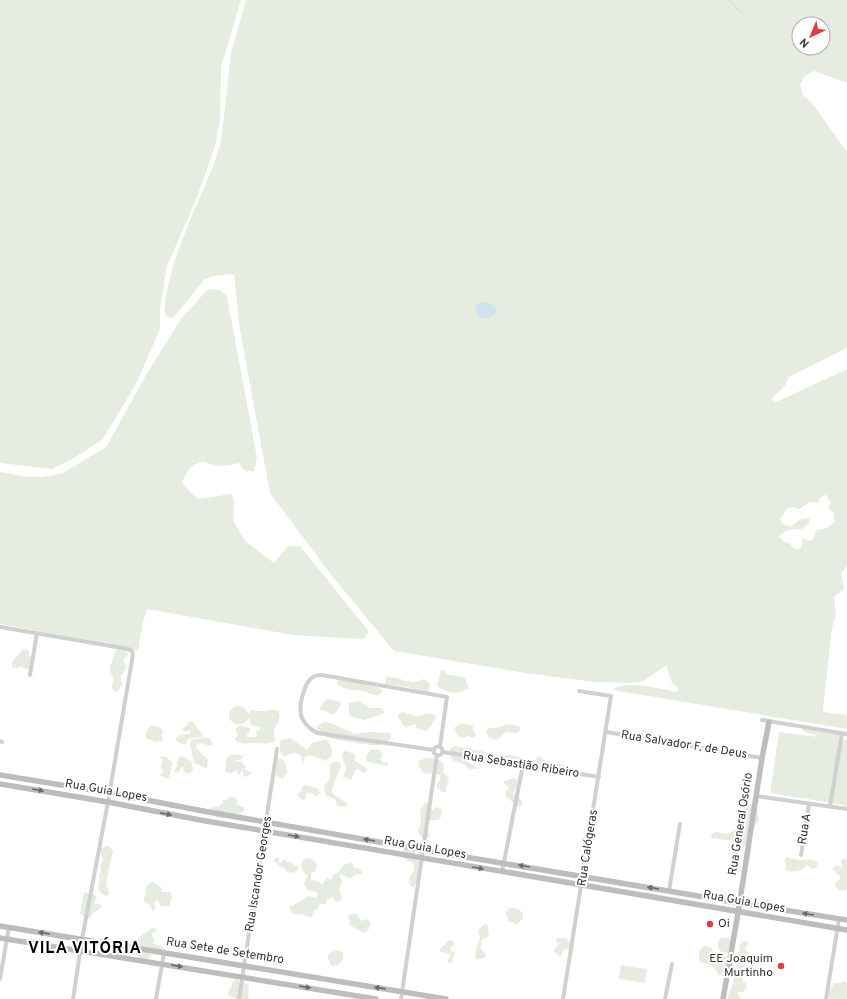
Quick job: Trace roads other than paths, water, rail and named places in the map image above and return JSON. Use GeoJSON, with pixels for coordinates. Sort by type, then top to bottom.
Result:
{"type":"FeatureCollection","features":[{"type":"Feature","properties":{"kind":"main road","name":"Rua General Osório"},"geometry":{"type":"LineString","coordinates":[[723,999],[769,722]]}},
{"type":"Feature","properties":{"kind":"main road","name":"Rua Guia Lopes"},"geometry":{"type":"LineString","coordinates":[[0,775],[110,793],[424,850],[505,862],[847,920]]}},
{"type":"Feature","properties":{"kind":"main road"},"geometry":{"type":"LineString","coordinates":[[23,788],[24,779]]}},
{"type":"Feature","properties":{"kind":"main road","name":"Rua Guia Lopes"},"geometry":{"type":"LineString","coordinates":[[0,784],[108,802],[266,832],[738,913],[847,930]]}},
{"type":"Feature","properties":{"kind":"main road","name":"Rua Sete de Setembro"},"geometry":{"type":"LineString","coordinates":[[0,926],[446,999]]}},
{"type":"Feature","properties":{"kind":"main road","name":"Rua Sete de Setembro"},"geometry":{"type":"LineString","coordinates":[[0,938],[376,999]]}},
{"type":"Feature","properties":{"kind":"street"},"geometry":{"type":"LineString","coordinates":[[0,626],[37,634],[54,635],[128,649],[132,651],[133,654],[110,793],[82,939],[73,999]]}},
{"type":"Feature","properties":{"kind":"street"},"geometry":{"type":"LineString","coordinates":[[30,675],[37,634]]}},
{"type":"Feature","properties":{"kind":"street"},"geometry":{"type":"LineString","coordinates":[[434,750],[317,733],[307,726],[301,715],[302,697],[308,682],[313,677],[322,675],[447,697],[440,746],[443,749],[443,752],[440,755],[437,755]]}},
{"type":"Feature","properties":{"kind":"street","name":"Rua Calógeras"},"geometry":{"type":"LineString","coordinates":[[563,999],[611,696],[579,691]]}},
{"type":"Feature","properties":{"kind":"street"},"geometry":{"type":"LineString","coordinates":[[762,720],[845,734],[830,806]]}},
{"type":"Feature","properties":{"kind":"street","name":"Rua Salvador F. de Deus"},"geometry":{"type":"LineString","coordinates":[[606,732],[762,758]]}},
{"type":"Feature","properties":{"kind":"street"},"geometry":{"type":"LineString","coordinates":[[434,750],[435,747],[440,746]]}},
{"type":"Feature","properties":{"kind":"street","name":"Rua Iscandor Georges"},"geometry":{"type":"LineString","coordinates":[[239,999],[266,832],[277,749]]}},
{"type":"Feature","properties":{"kind":"street"},"geometry":{"type":"LineString","coordinates":[[401,999],[437,755],[434,750]]}},
{"type":"Feature","properties":{"kind":"street","name":"Rua Sebastião Ribeiro"},"geometry":{"type":"LineString","coordinates":[[443,752],[599,777]]}},
{"type":"Feature","properties":{"kind":"street"},"geometry":{"type":"LineString","coordinates":[[502,872],[523,765]]}},
{"type":"Feature","properties":{"kind":"street"},"geometry":{"type":"LineString","coordinates":[[756,796],[847,808]]}},
{"type":"Feature","properties":{"kind":"street","name":"Rua A"},"geometry":{"type":"LineString","coordinates":[[801,855],[809,804]]}},
{"type":"Feature","properties":{"kind":"street"},"geometry":{"type":"LineString","coordinates":[[669,891],[680,824]]}},
{"type":"Feature","properties":{"kind":"street"},"geometry":{"type":"LineString","coordinates":[[826,999],[839,918]]}},
{"type":"Feature","properties":{"kind":"street"},"geometry":{"type":"LineString","coordinates":[[0,979],[9,927]]}},
{"type":"Feature","properties":{"kind":"street"},"geometry":{"type":"LineString","coordinates":[[156,999],[164,953]]}},
{"type":"Feature","properties":{"kind":"street"},"geometry":{"type":"LineString","coordinates":[[665,999],[672,964]]}},
{"type":"Feature","properties":{"kind":"water"},"geometry":{"type":"Polygon","coordinates":[[[480,302],[494,305],[497,308],[496,312],[488,319],[479,317],[475,310],[476,306],[480,302]]]}},
{"type":"Feature","properties":{"kind":"waterway"},"geometry":{"type":"LineString","coordinates":[[729,0],[743,14]]}},
{"type":"Feature","properties":{"kind":"place","name":"Oi"},"geometry":{"type":"Point","coordinates":[710,924]}},
{"type":"Feature","properties":{"kind":"place","name":"EE Joaquim Murtinho"},"geometry":{"type":"Point","coordinates":[781,966]}},
{"type":"Feature","properties":{"kind":"district","name":"VILA VITÓRIA"},"geometry":{"type":"Point","coordinates":[85,949]}}]}
